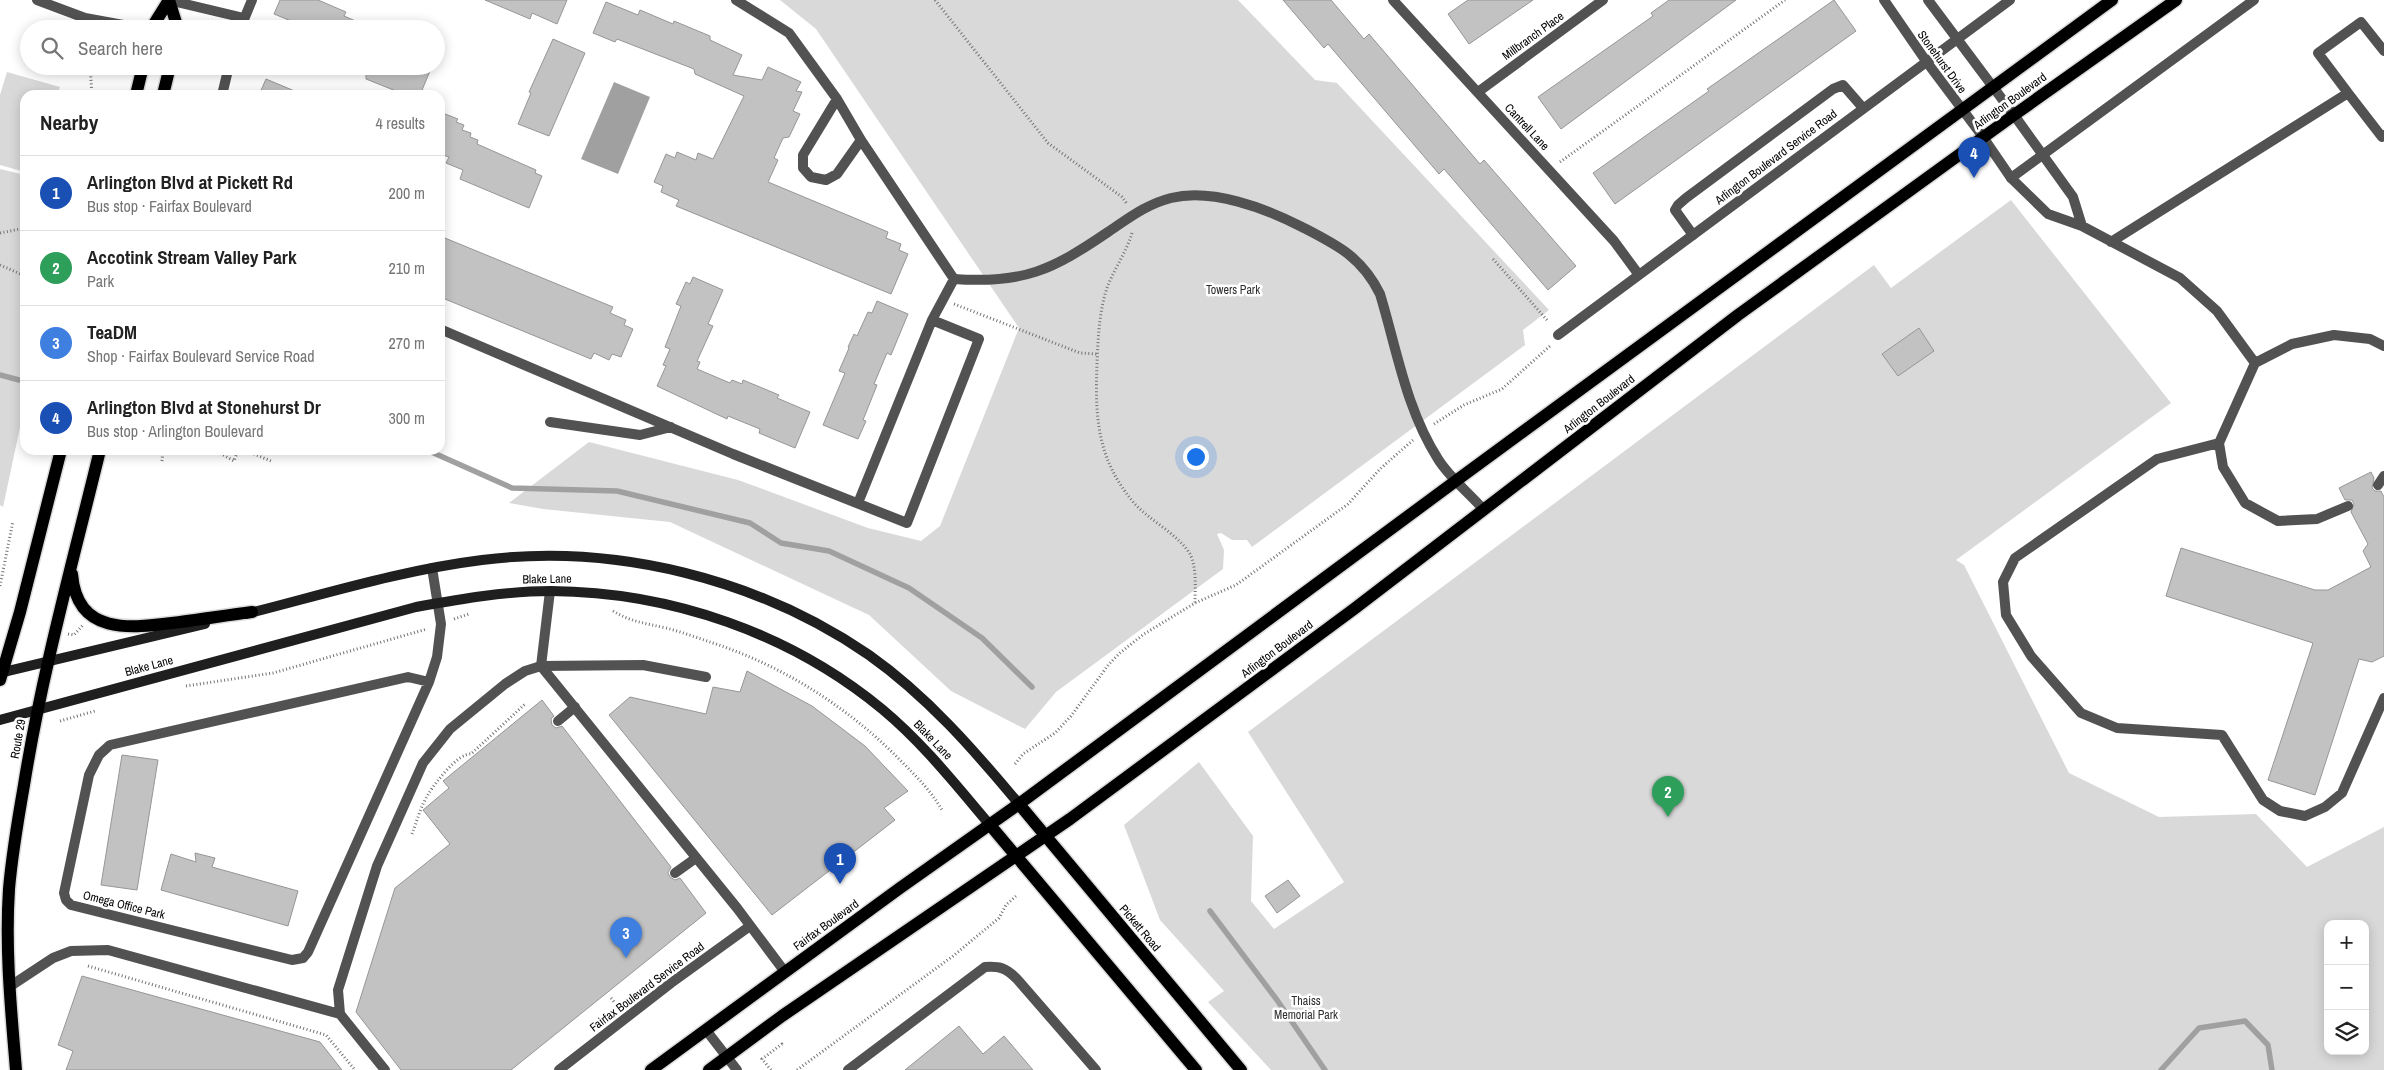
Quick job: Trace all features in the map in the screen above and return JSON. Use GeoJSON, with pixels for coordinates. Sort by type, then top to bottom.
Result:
{"type":"FeatureCollection","features":[{"type":"Feature","properties":{"kind":"main road"},"geometry":{"type":"LineString","coordinates":[[157,20],[169,0]]}},
{"type":"Feature","properties":{"kind":"main road"},"geometry":{"type":"LineString","coordinates":[[169,0],[175,20]]}},
{"type":"Feature","properties":{"kind":"main road","name":"Arlington Boulevard"},"geometry":{"type":"LineString","coordinates":[[1019,804],[1456,480],[2112,0]]}},
{"type":"Feature","properties":{"kind":"main road","name":"Arlington Boulevard"},"geometry":{"type":"LineString","coordinates":[[1045,837],[1484,510],[1738,315],[2176,0]]}},
{"type":"Feature","properties":{"kind":"main road"},"geometry":{"type":"LineString","coordinates":[[137,90],[140,75]]}},
{"type":"Feature","properties":{"kind":"main road"},"geometry":{"type":"LineString","coordinates":[[165,90],[168,75]]}},
{"type":"Feature","properties":{"kind":"main road"},"geometry":{"type":"LineString","coordinates":[[1,675],[20,612],[60,455]]}},
{"type":"Feature","properties":{"kind":"main road","name":"Route 29"},"geometry":{"type":"LineString","coordinates":[[16,1070],[9,987],[9,892],[12,852],[37,711],[99,455]]}},
{"type":"Feature","properties":{"kind":"main road","name":"Blake Lane"},"geometry":{"type":"LineString","coordinates":[[1,675],[48,661],[432,568],[515,557],[596,558],[674,570],[718,582],[761,597],[816,624],[869,655],[890,672],[952,727],[983,760],[1019,804]]}},
{"type":"Feature","properties":{"kind":"main road"},"geometry":{"type":"LineString","coordinates":[[72,565],[74,589],[78,601],[91,616],[119,628],[147,627],[252,612]]}},
{"type":"Feature","properties":{"kind":"main road","name":"Blake Lane"},"geometry":{"type":"LineString","coordinates":[[0,720],[352,624],[437,604],[479,596],[550,592],[619,596],[684,608],[746,629],[801,653],[828,669],[883,710],[935,760],[1018,856]]}},
{"type":"Feature","properties":{"kind":"main road","name":"Fairfax Boulevard"},"geometry":{"type":"LineString","coordinates":[[651,1070],[1019,804]]}},
{"type":"Feature","properties":{"kind":"main road","name":"Pickett Road"},"geometry":{"type":"LineString","coordinates":[[1019,804],[1241,1070]]}},
{"type":"Feature","properties":{"kind":"main road"},"geometry":{"type":"LineString","coordinates":[[709,1070],[782,1016],[1045,837]]}},
{"type":"Feature","properties":{"kind":"main road"},"geometry":{"type":"LineString","coordinates":[[1018,856],[1196,1070]]}},
{"type":"Feature","properties":{"kind":"street"},"geometry":{"type":"LineString","coordinates":[[37,0],[85,18],[96,20]]}},
{"type":"Feature","properties":{"kind":"street"},"geometry":{"type":"LineString","coordinates":[[169,0],[244,18],[252,0]]}},
{"type":"Feature","properties":{"kind":"street"},"geometry":{"type":"LineString","coordinates":[[736,0],[789,33],[837,99],[861,140],[954,279]]}},
{"type":"Feature","properties":{"kind":"street","name":"Cantrell Lane"},"geometry":{"type":"LineString","coordinates":[[1393,0],[1614,241],[1639,275]]}},
{"type":"Feature","properties":{"kind":"street","name":"Millbranch Place"},"geometry":{"type":"LineString","coordinates":[[1478,92],[1603,0]]}},
{"type":"Feature","properties":{"kind":"street","name":"Stonehurst Drive"},"geometry":{"type":"LineString","coordinates":[[1884,0],[2011,178],[2048,214],[2082,226],[2180,278],[2217,311],[2255,363]]}},
{"type":"Feature","properties":{"kind":"street","name":"Stonehurst Drive"},"geometry":{"type":"LineString","coordinates":[[1928,0],[1994,85],[2042,155],[2074,197],[2082,226]]}},
{"type":"Feature","properties":{"kind":"street","name":"Arlington Boulevard Service Road"},"geometry":{"type":"LineString","coordinates":[[1558,335],[2010,0]]}},
{"type":"Feature","properties":{"kind":"street"},"geometry":{"type":"LineString","coordinates":[[2011,178],[2254,0]]}},
{"type":"Feature","properties":{"kind":"street"},"geometry":{"type":"LineString","coordinates":[[2384,51],[2361,22],[2318,53],[2382,137],[2384,135]]}},
{"type":"Feature","properties":{"kind":"street"},"geometry":{"type":"LineString","coordinates":[[223,90],[227,75]]}},
{"type":"Feature","properties":{"kind":"street"},"geometry":{"type":"LineString","coordinates":[[1693,235],[1675,210],[1678,205],[1694,192],[1833,89],[1843,85],[1848,88],[1863,108]]}},
{"type":"Feature","properties":{"kind":"street"},"geometry":{"type":"LineString","coordinates":[[2111,242],[2348,93]]}},
{"type":"Feature","properties":{"kind":"street"},"geometry":{"type":"LineString","coordinates":[[837,99],[803,156],[804,168],[811,176],[826,180],[837,174],[861,140]]}},
{"type":"Feature","properties":{"kind":"street"},"geometry":{"type":"LineString","coordinates":[[954,279],[1006,279],[1050,268],[1134,215],[1156,203],[1172,198],[1202,195],[1225,199],[1296,224],[1349,253],[1362,265],[1380,294],[1400,369],[1422,432],[1439,461],[1484,510]]}},
{"type":"Feature","properties":{"kind":"street"},"geometry":{"type":"LineString","coordinates":[[858,503],[932,320],[954,279]]}},
{"type":"Feature","properties":{"kind":"street"},"geometry":{"type":"LineString","coordinates":[[445,331],[671,427],[907,523],[979,339],[932,320]]}},
{"type":"Feature","properties":{"kind":"street"},"geometry":{"type":"LineString","coordinates":[[2348,506],[2317,518],[2278,521],[2245,503],[2223,467],[2218,443],[2255,363],[2292,344],[2334,335],[2370,339],[2384,346]]}},
{"type":"Feature","properties":{"kind":"street"},"geometry":{"type":"LineString","coordinates":[[550,422],[640,435],[671,427]]}},
{"type":"Feature","properties":{"kind":"street"},"geometry":{"type":"LineString","coordinates":[[2218,443],[2158,459],[2015,558],[2004,582],[2006,615],[2031,656],[2081,713],[2117,728],[2222,735],[2263,800],[2280,811],[2305,816],[2325,807],[2342,793],[2384,698]]}},
{"type":"Feature","properties":{"kind":"street"},"geometry":{"type":"LineString","coordinates":[[2378,485],[2384,476]]}},
{"type":"Feature","properties":{"kind":"street","name":"Omega Office Park"},"geometry":{"type":"LineString","coordinates":[[429,682],[408,677],[110,744],[99,755],[89,776],[64,893],[66,900],[71,905],[283,958],[292,960],[303,958],[312,943],[429,682],[440,639],[441,624],[432,568]]}},
{"type":"Feature","properties":{"kind":"street"},"geometry":{"type":"LineString","coordinates":[[550,592],[541,666],[785,972]]}},
{"type":"Feature","properties":{"kind":"street"},"geometry":{"type":"LineString","coordinates":[[385,1070],[340,1014],[338,990],[377,866],[423,763],[450,730],[525,671],[541,666],[643,665],[706,677]]}},
{"type":"Feature","properties":{"kind":"street"},"geometry":{"type":"LineString","coordinates":[[558,721],[575,707]]}},
{"type":"Feature","properties":{"kind":"street"},"geometry":{"type":"LineString","coordinates":[[675,873],[696,858]]}},
{"type":"Feature","properties":{"kind":"street","name":"Fairfax Boulevard Service Road"},"geometry":{"type":"LineString","coordinates":[[559,1070],[671,983],[750,926]]}},
{"type":"Feature","properties":{"kind":"street"},"geometry":{"type":"LineString","coordinates":[[9,987],[53,958],[71,951],[108,950],[340,1014]]}},
{"type":"Feature","properties":{"kind":"street"},"geometry":{"type":"LineString","coordinates":[[848,1070],[985,968],[998,966],[1006,969],[1016,979],[1096,1070]]}},
{"type":"Feature","properties":{"kind":"street"},"geometry":{"type":"LineString","coordinates":[[706,1030],[737,1070]]}},
{"type":"Feature","properties":{"kind":"path"},"geometry":{"type":"LineString","coordinates":[[935,0],[1048,143],[1122,197],[1134,215],[1128,248],[1104,299],[1097,354],[1095,404],[1100,441],[1120,484],[1134,503],[1148,517],[1180,542],[1190,556],[1195,576],[1196,603]]}},
{"type":"Feature","properties":{"kind":"path"},"geometry":{"type":"LineString","coordinates":[[1562,160],[1785,0]]}},
{"type":"Feature","properties":{"kind":"path"},"geometry":{"type":"LineString","coordinates":[[91,75],[92,90]]}},
{"type":"Feature","properties":{"kind":"path"},"geometry":{"type":"LineString","coordinates":[[0,233],[20,229]]}},
{"type":"Feature","properties":{"kind":"path"},"geometry":{"type":"LineString","coordinates":[[1493,259],[1548,320]]}},
{"type":"Feature","properties":{"kind":"path"},"geometry":{"type":"LineString","coordinates":[[0,265],[20,274]]}},
{"type":"Feature","properties":{"kind":"path"},"geometry":{"type":"LineString","coordinates":[[943,299],[1080,353],[1097,354]]}},
{"type":"Feature","properties":{"kind":"path"},"geometry":{"type":"LineString","coordinates":[[1015,764],[1023,754],[1054,733],[1071,716],[1109,664],[1121,652],[1144,634],[1196,603],[1236,585],[1348,504],[1380,469],[1422,432],[1464,405],[1502,389],[1531,361],[1554,343],[1558,335]]}},
{"type":"Feature","properties":{"kind":"path"},"geometry":{"type":"LineString","coordinates":[[162,461],[163,455]]}},
{"type":"Feature","properties":{"kind":"path"},"geometry":{"type":"LineString","coordinates":[[223,455],[234,461],[236,455]]}},
{"type":"Feature","properties":{"kind":"path"},"geometry":{"type":"LineString","coordinates":[[258,455],[271,460]]}},
{"type":"Feature","properties":{"kind":"path"},"geometry":{"type":"LineString","coordinates":[[0,586],[13,522]]}},
{"type":"Feature","properties":{"kind":"path"},"geometry":{"type":"LineString","coordinates":[[628,620],[676,631],[739,652],[796,680],[843,710],[875,735],[931,792],[942,810]]}},
{"type":"Feature","properties":{"kind":"path"},"geometry":{"type":"LineString","coordinates":[[73,641],[74,635],[85,622]]}},
{"type":"Feature","properties":{"kind":"path"},"geometry":{"type":"LineString","coordinates":[[65,634],[74,635]]}},
{"type":"Feature","properties":{"kind":"path"},"geometry":{"type":"LineString","coordinates":[[181,687],[273,673],[412,634]]}},
{"type":"Feature","properties":{"kind":"path"},"geometry":{"type":"LineString","coordinates":[[412,834],[428,794],[456,760],[466,754],[471,754],[525,704]]}},
{"type":"Feature","properties":{"kind":"path"},"geometry":{"type":"LineString","coordinates":[[60,721],[98,710]]}},
{"type":"Feature","properties":{"kind":"path"},"geometry":{"type":"LineString","coordinates":[[797,1070],[953,956],[999,918],[1006,905],[1016,896]]}},
{"type":"Feature","properties":{"kind":"path"},"geometry":{"type":"LineString","coordinates":[[80,963],[326,1034],[355,1070]]}},
{"type":"Feature","properties":{"kind":"path"},"geometry":{"type":"LineString","coordinates":[[771,1070],[762,1059],[782,1044],[783,1046]]}},
{"type":"Feature","properties":{"kind":"green space","name":"Towers Park"},"geometry":{"type":"Polygon","coordinates":[[[780,0],[1238,0],[1315,80],[1337,83],[1549,310],[1523,330],[1525,345],[1252,547],[1247,540],[1232,540],[1221,533],[1217,534],[1224,550],[1223,569],[1056,692],[1025,729],[951,691],[869,615],[670,522],[543,509],[509,503],[589,442],[738,480],[868,528],[921,541],[940,526],[1019,328],[816,29],[780,0]]]}},
{"type":"Feature","properties":{"kind":"green space"},"geometry":{"type":"Polygon","coordinates":[[[7,72],[60,87],[59,90],[20,90],[20,171],[0,165],[0,95],[7,72]]]}},
{"type":"Feature","properties":{"kind":"green space"},"geometry":{"type":"Polygon","coordinates":[[[0,169],[20,174],[20,427],[3,507],[0,505],[0,169]]]}},
{"type":"Feature","properties":{"kind":"green space","name":"Thaiss Memorial Park"},"geometry":{"type":"Polygon","coordinates":[[[2011,200],[2171,403],[1956,560],[1964,565],[2069,773],[2159,817],[2256,814],[2307,867],[2384,827],[2384,1070],[1271,1070],[1208,1002],[1224,991],[1160,920],[1124,825],[1199,762],[1253,836],[1251,901],[1274,929],[1344,882],[1248,732],[1874,265],[1891,288],[2011,200]]]}},
{"type":"Feature","properties":{"kind":"shaded area"},"geometry":{"type":"Polygon","coordinates":[[[614,82],[650,97],[618,174],[581,159],[614,82]]]}},
{"type":"Feature","properties":{"kind":"building"},"geometry":{"type":"Polygon","coordinates":[[[280,0],[318,0],[346,12],[344,16],[353,20],[289,20],[274,14],[280,0]]]}},
{"type":"Feature","properties":{"kind":"building"},"geometry":{"type":"Polygon","coordinates":[[[485,0],[567,0],[557,24],[532,13],[530,19],[485,0]]]}},
{"type":"Feature","properties":{"kind":"building"},"geometry":{"type":"Polygon","coordinates":[[[1283,0],[1331,0],[1364,39],[1369,34],[1480,164],[1484,160],[1576,266],[1548,290],[1444,169],[1439,174],[1328,44],[1324,48],[1283,0]]]}},
{"type":"Feature","properties":{"kind":"building"},"geometry":{"type":"Polygon","coordinates":[[[1468,0],[1533,0],[1469,44],[1448,14],[1468,0]]]}},
{"type":"Feature","properties":{"kind":"building"},"geometry":{"type":"Polygon","coordinates":[[[1669,0],[1736,0],[1561,129],[1538,97],[1653,16],[1651,13],[1669,0]]]}},
{"type":"Feature","properties":{"kind":"building"},"geometry":{"type":"Polygon","coordinates":[[[1834,0],[1856,31],[1615,204],[1593,173],[1709,91],[1707,89],[1834,0]]]}},
{"type":"Feature","properties":{"kind":"building"},"geometry":{"type":"Polygon","coordinates":[[[606,2],[638,15],[640,10],[673,24],[674,21],[710,36],[710,40],[742,55],[733,75],[762,80],[768,67],[801,82],[796,91],[802,92],[793,111],[800,114],[789,137],[783,138],[774,158],[778,160],[768,182],[888,232],[886,238],[901,244],[899,250],[908,254],[891,294],[676,206],[679,200],[661,192],[663,186],[654,182],[666,154],[675,158],[677,152],[696,160],[698,153],[713,159],[744,96],[695,74],[694,69],[617,39],[615,42],[593,33],[606,2]]]}},
{"type":"Feature","properties":{"kind":"building"},"geometry":{"type":"Polygon","coordinates":[[[553,39],[585,53],[549,136],[518,124],[531,93],[529,92],[553,39]]]}},
{"type":"Feature","properties":{"kind":"building"},"geometry":{"type":"Polygon","coordinates":[[[366,75],[428,75],[422,90],[394,90],[366,79],[366,75]]]}},
{"type":"Feature","properties":{"kind":"building"},"geometry":{"type":"Polygon","coordinates":[[[266,79],[292,90],[261,90],[266,79]]]}},
{"type":"Feature","properties":{"kind":"building"},"geometry":{"type":"Polygon","coordinates":[[[445,114],[458,119],[456,122],[464,125],[462,130],[471,133],[470,137],[478,140],[477,144],[536,170],[535,173],[542,176],[529,208],[460,179],[463,170],[446,163],[449,157],[445,156],[445,114]]]}},
{"type":"Feature","properties":{"kind":"building"},"geometry":{"type":"Polygon","coordinates":[[[445,238],[613,307],[610,313],[626,320],[624,325],[633,329],[621,357],[612,354],[609,360],[594,353],[591,359],[445,299],[445,238]]]}},
{"type":"Feature","properties":{"kind":"building"},"geometry":{"type":"Polygon","coordinates":[[[693,277],[723,290],[708,324],[713,326],[697,361],[700,362],[697,369],[730,383],[732,380],[742,384],[743,380],[779,395],[777,398],[810,412],[795,448],[759,433],[760,429],[728,416],[727,419],[657,386],[666,366],[663,365],[670,349],[665,347],[681,306],[676,304],[686,282],[690,284],[693,277]]]}},
{"type":"Feature","properties":{"kind":"building"},"geometry":{"type":"Polygon","coordinates":[[[877,301],[908,314],[891,355],[887,353],[874,384],[877,385],[863,420],[866,421],[858,439],[823,425],[845,373],[839,371],[848,347],[854,334],[857,336],[868,312],[872,313],[877,301]]]}},
{"type":"Feature","properties":{"kind":"building"},"geometry":{"type":"Polygon","coordinates":[[[1919,328],[1934,351],[1898,376],[1882,354],[1919,328]]]}},
{"type":"Feature","properties":{"kind":"building"},"geometry":{"type":"Polygon","coordinates":[[[2371,472],[2374,478],[2372,488],[2375,491],[2381,491],[2384,497],[2384,656],[2372,662],[2359,659],[2315,795],[2268,780],[2313,643],[2166,596],[2181,548],[2315,590],[2328,590],[2371,567],[2363,551],[2368,544],[2351,512],[2354,504],[2352,500],[2345,500],[2339,488],[2371,472]]]}},
{"type":"Feature","properties":{"kind":"building"},"geometry":{"type":"Polygon","coordinates":[[[747,671],[812,706],[865,746],[908,791],[884,808],[895,820],[772,915],[609,715],[630,697],[706,714],[713,687],[740,692],[747,671]]]}},
{"type":"Feature","properties":{"kind":"building"},"geometry":{"type":"Polygon","coordinates":[[[542,700],[554,716],[551,719],[552,725],[556,728],[562,726],[671,867],[668,873],[670,877],[675,880],[680,878],[706,913],[511,1070],[401,1070],[356,1012],[395,888],[450,844],[423,810],[449,788],[443,781],[542,700]]]}},
{"type":"Feature","properties":{"kind":"building"},"geometry":{"type":"Polygon","coordinates":[[[122,755],[158,760],[137,890],[101,885],[122,755]]]}},
{"type":"Feature","properties":{"kind":"building"},"geometry":{"type":"Polygon","coordinates":[[[195,853],[215,858],[212,867],[298,891],[288,926],[161,890],[171,854],[196,862],[195,853]]]}},
{"type":"Feature","properties":{"kind":"building"},"geometry":{"type":"Polygon","coordinates":[[[1288,880],[1300,896],[1277,913],[1265,896],[1288,880]]]}},
{"type":"Feature","properties":{"kind":"building"},"geometry":{"type":"Polygon","coordinates":[[[82,976],[320,1042],[342,1070],[66,1070],[73,1051],[58,1045],[82,976]]]}},
{"type":"Feature","properties":{"kind":"building"},"geometry":{"type":"Polygon","coordinates":[[[959,1026],[983,1054],[1004,1036],[1033,1070],[905,1070],[959,1026]]]}},
{"type":"Feature","properties":{"kind":"waterway"},"geometry":{"type":"LineString","coordinates":[[0,375],[19,380]]}},
{"type":"Feature","properties":{"kind":"waterway"},"geometry":{"type":"LineString","coordinates":[[438,455],[512,488],[617,491],[750,523],[781,543],[829,551],[909,588],[982,638],[1032,687]]}},
{"type":"Feature","properties":{"kind":"waterway"},"geometry":{"type":"LineString","coordinates":[[1210,911],[1277,1000],[1325,1070]]}},
{"type":"Feature","properties":{"kind":"waterway"},"geometry":{"type":"LineString","coordinates":[[2161,1070],[2199,1028],[2245,1021],[2268,1045],[2272,1070]]}},
{"type":"Feature","properties":{"kind":"place","name":"Arlington Blvd at Stonehurst Dr"},"geometry":{"type":"Point","coordinates":[1974,178]}},
{"type":"Feature","properties":{"kind":"place","name":"Accotink Stream Valley Park"},"geometry":{"type":"Point","coordinates":[1668,817]}},
{"type":"Feature","properties":{"kind":"place","name":"Arlington Blvd at Pickett Rd"},"geometry":{"type":"Point","coordinates":[840,884]}},
{"type":"Feature","properties":{"kind":"place","name":"TeaDM"},"geometry":{"type":"Point","coordinates":[626,958]}}]}
